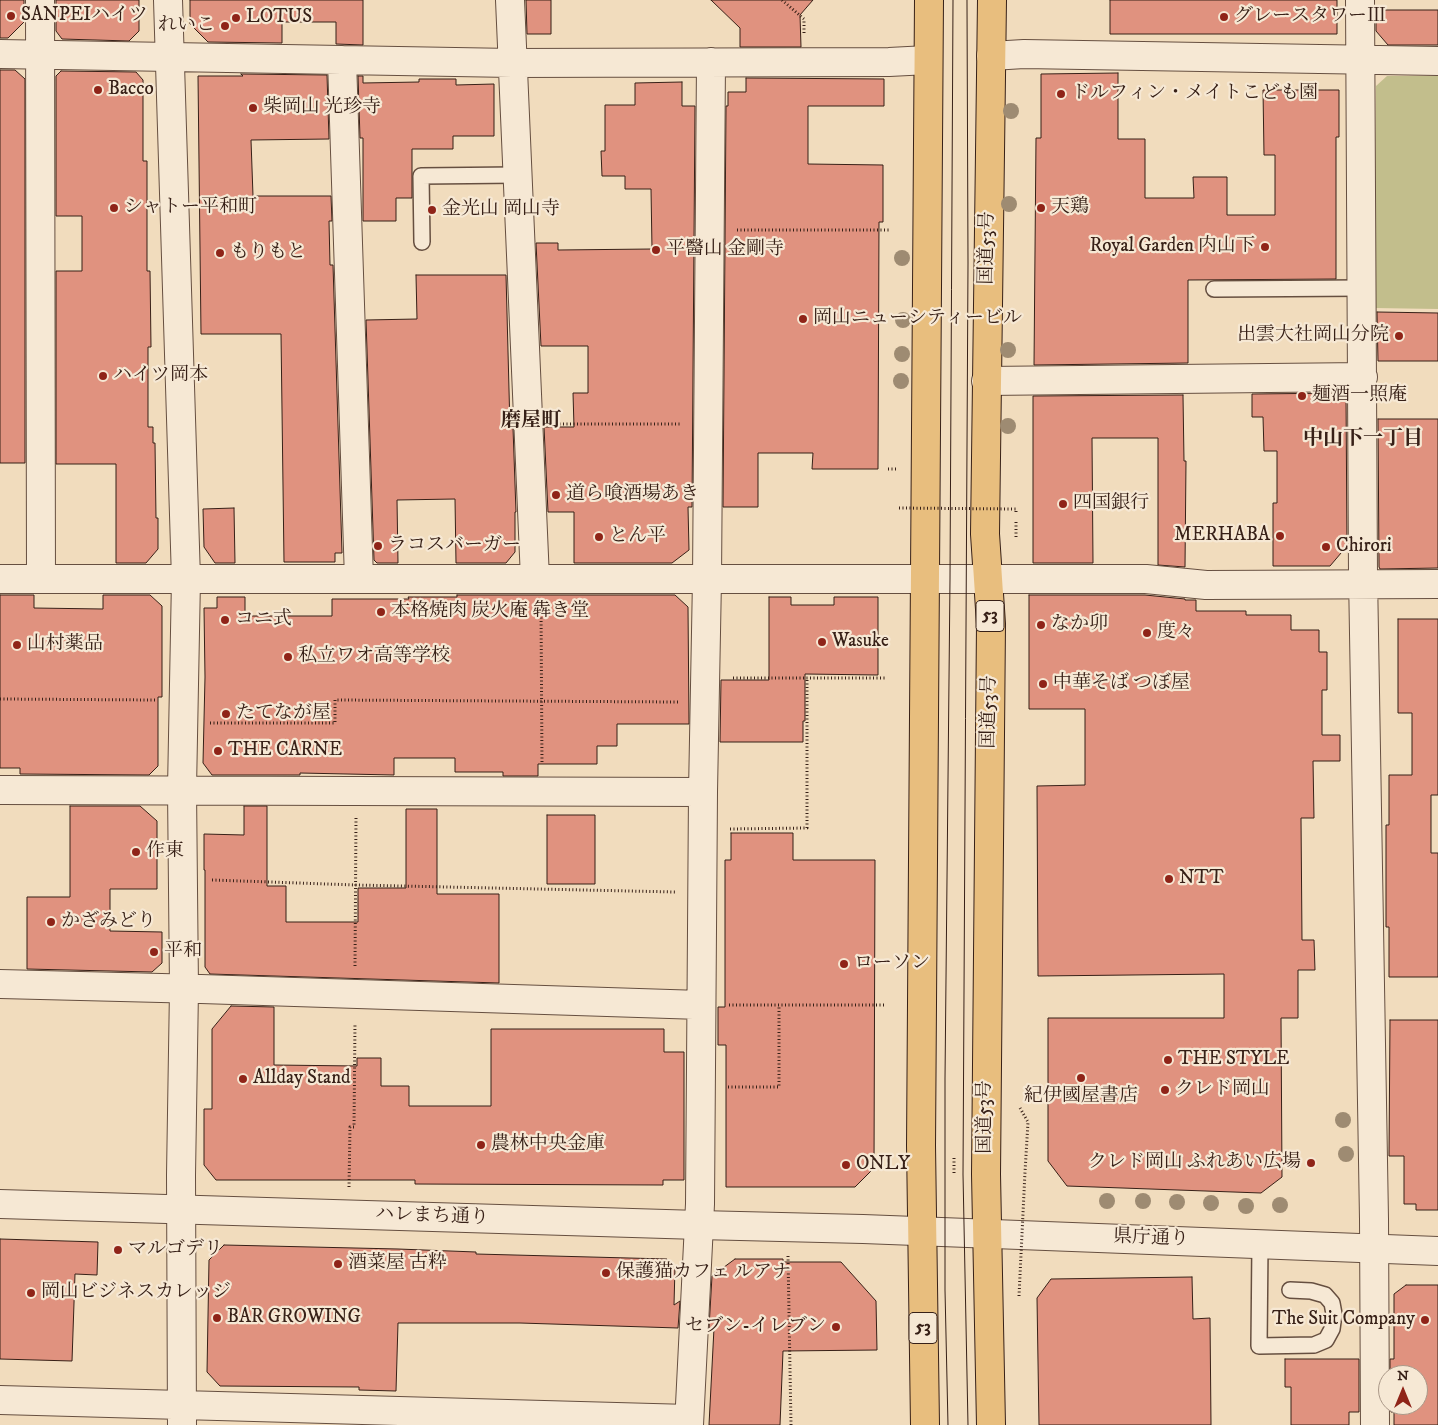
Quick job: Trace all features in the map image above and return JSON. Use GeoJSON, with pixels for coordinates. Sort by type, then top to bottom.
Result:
{"type":"FeatureCollection","features":[{"type":"Feature","properties":{"kind":"highway","name":"53"},"geometry":{"type":"LineString","coordinates":[[925,1425],[922,1231],[929,0]]}},
{"type":"Feature","properties":{"kind":"highway","name":"国道53号"},"geometry":{"type":"LineString","coordinates":[[991,1425],[986,1144],[991,624],[985,534],[992,0]]}},
{"type":"Feature","properties":{"kind":"street"},"geometry":{"type":"LineString","coordinates":[[40,0],[41,579]]}},
{"type":"Feature","properties":{"kind":"street"},"geometry":{"type":"LineString","coordinates":[[168,0],[186,579],[182,790],[184,989],[181,1209],[182,1414]]}},
{"type":"Feature","properties":{"kind":"street"},"geometry":{"type":"LineString","coordinates":[[510,0],[528,424],[538,579]]}},
{"type":"Feature","properties":{"kind":"street"},"geometry":{"type":"LineString","coordinates":[[1360,0],[1364,584],[1375,1425]]}},
{"type":"Feature","properties":{"kind":"street"},"geometry":{"type":"LineString","coordinates":[[0,54],[512,63],[889,62],[928,60]]}},
{"type":"Feature","properties":{"kind":"street"},"geometry":{"type":"LineString","coordinates":[[991,56],[1024,54],[1438,61]]}},
{"type":"Feature","properties":{"kind":"street"},"geometry":{"type":"LineString","coordinates":[[342,60],[359,579]]}},
{"type":"Feature","properties":{"kind":"street"},"geometry":{"type":"LineString","coordinates":[[0,1400],[182,1414],[689,1422],[699,1225],[711,62]]}},
{"type":"Feature","properties":{"kind":"street"},"geometry":{"type":"LineString","coordinates":[[986,381],[1363,377]]}},
{"type":"Feature","properties":{"kind":"street"},"geometry":{"type":"LineString","coordinates":[[0,579],[1146,579],[1206,585],[1438,584]]}},
{"type":"Feature","properties":{"kind":"street"},"geometry":{"type":"LineString","coordinates":[[0,790],[703,792]]}},
{"type":"Feature","properties":{"kind":"street"},"geometry":{"type":"LineString","coordinates":[[0,984],[701,1005]]}},
{"type":"Feature","properties":{"kind":"street","name":"ハレまち通り"},"geometry":{"type":"LineString","coordinates":[[0,1204],[699,1225],[864,1228]]}},
{"type":"Feature","properties":{"kind":"street","name":"県庁通り"},"geometry":{"type":"LineString","coordinates":[[864,1228],[1438,1251]]}},
{"type":"Feature","properties":{"kind":"lane"},"geometry":{"type":"LineString","coordinates":[[422,242],[421,176],[517,175]]}},
{"type":"Feature","properties":{"kind":"lane"},"geometry":{"type":"LineString","coordinates":[[1214,289],[1362,288]]}},
{"type":"Feature","properties":{"kind":"lane"},"geometry":{"type":"LineString","coordinates":[[1260,1244],[1259,1346],[1314,1345],[1326,1340],[1332,1329],[1334,1314],[1332,1303],[1325,1295],[1311,1291],[1290,1290]]}},
{"type":"Feature","properties":{"kind":"path"},"geometry":{"type":"LineString","coordinates":[[782,0],[804,19],[804,62]]}},
{"type":"Feature","properties":{"kind":"path"},"geometry":{"type":"LineString","coordinates":[[710,230],[889,230]]}},
{"type":"Feature","properties":{"kind":"path"},"geometry":{"type":"LineString","coordinates":[[528,424],[708,424]]}},
{"type":"Feature","properties":{"kind":"path"},"geometry":{"type":"LineString","coordinates":[[888,469],[900,469]]}},
{"type":"Feature","properties":{"kind":"path"},"geometry":{"type":"LineString","coordinates":[[899,508],[1016,509],[1016,539]]}},
{"type":"Feature","properties":{"kind":"path"},"geometry":{"type":"LineString","coordinates":[[538,579],[542,791]]}},
{"type":"Feature","properties":{"kind":"path"},"geometry":{"type":"LineString","coordinates":[[209,723],[335,723],[335,700],[541,701],[705,690],[807,678],[887,678]]}},
{"type":"Feature","properties":{"kind":"path"},"geometry":{"type":"LineString","coordinates":[[703,829],[807,828],[807,678]]}},
{"type":"Feature","properties":{"kind":"path"},"geometry":{"type":"LineString","coordinates":[[0,699],[157,700]]}},
{"type":"Feature","properties":{"kind":"path"},"geometry":{"type":"LineString","coordinates":[[349,1192],[350,1127],[354,1127],[356,790]]}},
{"type":"Feature","properties":{"kind":"path"},"geometry":{"type":"LineString","coordinates":[[211,880],[702,892]]}},
{"type":"Feature","properties":{"kind":"path"},"geometry":{"type":"LineString","coordinates":[[701,1005],[886,1005]]}},
{"type":"Feature","properties":{"kind":"path"},"geometry":{"type":"LineString","coordinates":[[701,1087],[779,1087],[779,1005]]}},
{"type":"Feature","properties":{"kind":"path"},"geometry":{"type":"LineString","coordinates":[[1019,1296],[1028,1122],[1020,1108]]}},
{"type":"Feature","properties":{"kind":"path"},"geometry":{"type":"LineString","coordinates":[[954,1158],[954,1173]]}},
{"type":"Feature","properties":{"kind":"path"},"geometry":{"type":"LineString","coordinates":[[788,1250],[791,1425]]}},
{"type":"Feature","properties":{"kind":"shaded area"},"geometry":{"type":"Polygon","coordinates":[[[1387,76],[1438,76],[1438,309],[1374,308],[1376,86],[1387,76]]]}},
{"type":"Feature","properties":{"kind":"building","name":"SANPEIハイツ"},"geometry":{"type":"Polygon","coordinates":[[[0,0],[24,0],[24,22],[8,38],[0,38],[0,0]]]}},
{"type":"Feature","properties":{"kind":"building"},"geometry":{"type":"Polygon","coordinates":[[[56,0],[139,0],[139,31],[129,41],[62,39],[56,31],[56,0]]]}},
{"type":"Feature","properties":{"kind":"building"},"geometry":{"type":"Polygon","coordinates":[[[190,0],[363,0],[363,45],[336,44],[336,22],[282,22],[282,43],[208,42],[190,24],[190,0]]]}},
{"type":"Feature","properties":{"kind":"building"},"geometry":{"type":"Polygon","coordinates":[[[526,0],[551,0],[551,34],[527,34],[526,0]]]}},
{"type":"Feature","properties":{"kind":"building"},"geometry":{"type":"Polygon","coordinates":[[[711,0],[813,0],[800,15],[801,47],[740,47],[740,28],[711,0]]]}},
{"type":"Feature","properties":{"kind":"building","name":"グレースタワーⅢ"},"geometry":{"type":"Polygon","coordinates":[[[1110,0],[1337,0],[1337,34],[1110,34],[1110,0]]]}},
{"type":"Feature","properties":{"kind":"building"},"geometry":{"type":"Polygon","coordinates":[[[1376,10],[1438,10],[1438,45],[1388,45],[1376,31],[1376,10]]]}},
{"type":"Feature","properties":{"kind":"building"},"geometry":{"type":"Polygon","coordinates":[[[0,70],[15,70],[25,79],[25,463],[0,463],[0,70]]]}},
{"type":"Feature","properties":{"kind":"building"},"geometry":{"type":"Polygon","coordinates":[[[61,71],[136,72],[143,80],[143,161],[147,161],[147,271],[150,271],[151,347],[148,347],[148,427],[153,427],[153,443],[155,443],[156,518],[158,518],[158,549],[146,563],[116,563],[116,464],[56,464],[56,271],[82,271],[82,216],[56,216],[56,76],[61,71]]]}},
{"type":"Feature","properties":{"kind":"building"},"geometry":{"type":"Polygon","coordinates":[[[1118,73],[1118,139],[1145,139],[1145,198],[1194,198],[1193,177],[1227,177],[1227,215],[1275,215],[1275,155],[1264,155],[1263,90],[1339,90],[1339,137],[1336,137],[1336,279],[1188,280],[1188,363],[1034,365],[1036,138],[1041,138],[1041,74],[1118,73]]]}},
{"type":"Feature","properties":{"kind":"building"},"geometry":{"type":"Polygon","coordinates":[[[241,74],[327,75],[329,139],[251,140],[253,196],[331,196],[332,221],[329,221],[330,265],[333,265],[342,553],[335,553],[335,562],[284,562],[281,334],[201,334],[198,76],[243,76],[241,74]]]}},
{"type":"Feature","properties":{"kind":"building"},"geometry":{"type":"Polygon","coordinates":[[[358,76],[363,76],[363,83],[419,82],[419,79],[456,79],[456,85],[494,84],[494,136],[453,136],[453,149],[412,149],[412,198],[396,198],[396,221],[363,221],[363,138],[360,138],[358,76]]]}},
{"type":"Feature","properties":{"kind":"building"},"geometry":{"type":"Polygon","coordinates":[[[746,78],[884,79],[884,106],[808,106],[808,164],[883,165],[883,222],[879,222],[878,469],[812,469],[813,453],[758,453],[758,507],[723,507],[726,106],[728,106],[728,92],[746,92],[746,78]]]}},
{"type":"Feature","properties":{"kind":"building"},"geometry":{"type":"Polygon","coordinates":[[[682,82],[682,106],[695,106],[692,507],[688,507],[689,550],[672,563],[574,563],[574,512],[548,512],[544,427],[574,427],[573,393],[588,393],[588,346],[541,346],[536,243],[558,243],[558,250],[652,249],[651,189],[625,189],[625,176],[602,176],[601,151],[605,151],[605,105],[635,105],[635,83],[682,82]]]}},
{"type":"Feature","properties":{"kind":"building"},"geometry":{"type":"Polygon","coordinates":[[[416,275],[506,275],[510,428],[513,428],[516,512],[515,552],[506,563],[456,563],[455,499],[397,500],[398,563],[377,563],[374,560],[366,320],[417,319],[416,275]]]}},
{"type":"Feature","properties":{"kind":"building"},"geometry":{"type":"Polygon","coordinates":[[[1377,312],[1438,313],[1438,361],[1378,361],[1377,312]]]}},
{"type":"Feature","properties":{"kind":"building"},"geometry":{"type":"Polygon","coordinates":[[[1346,393],[1347,546],[1330,566],[1273,566],[1273,503],[1277,503],[1277,451],[1264,451],[1263,417],[1252,417],[1252,394],[1346,393]]]}},
{"type":"Feature","properties":{"kind":"building"},"geometry":{"type":"Polygon","coordinates":[[[1183,395],[1184,461],[1186,461],[1185,567],[1158,565],[1158,438],[1092,438],[1093,563],[1033,563],[1033,396],[1183,395]]]}},
{"type":"Feature","properties":{"kind":"building"},"geometry":{"type":"Polygon","coordinates":[[[1378,419],[1438,419],[1438,568],[1380,569],[1379,567],[1378,419]]]}},
{"type":"Feature","properties":{"kind":"building"},"geometry":{"type":"Polygon","coordinates":[[[234,508],[235,563],[215,563],[204,547],[203,509],[234,508]]]}},
{"type":"Feature","properties":{"kind":"building"},"geometry":{"type":"Polygon","coordinates":[[[0,595],[34,595],[34,608],[103,609],[103,595],[150,595],[162,606],[162,697],[158,697],[158,766],[149,775],[20,774],[20,768],[0,768],[0,595]]]}},
{"type":"Feature","properties":{"kind":"building"},"geometry":{"type":"Polygon","coordinates":[[[457,595],[675,595],[688,607],[689,724],[617,724],[617,746],[597,746],[597,764],[538,764],[538,776],[503,776],[503,772],[455,772],[455,758],[394,758],[394,775],[300,773],[300,775],[212,775],[203,763],[204,608],[217,608],[217,597],[245,597],[245,616],[332,616],[332,599],[409,599],[408,597],[457,597],[457,595]]]}},
{"type":"Feature","properties":{"kind":"building"},"geometry":{"type":"Polygon","coordinates":[[[1029,595],[1145,595],[1196,600],[1196,611],[1246,611],[1246,615],[1291,615],[1291,630],[1319,630],[1319,652],[1327,652],[1327,690],[1322,690],[1322,735],[1340,735],[1340,761],[1313,761],[1314,818],[1301,818],[1302,940],[1314,940],[1315,970],[1298,970],[1298,1018],[1281,1018],[1282,1177],[1261,1193],[1067,1186],[1048,1161],[1048,1018],[1224,1018],[1224,974],[1038,976],[1037,786],[1085,785],[1085,709],[1029,709],[1029,595]]]}},
{"type":"Feature","properties":{"kind":"building"},"geometry":{"type":"Polygon","coordinates":[[[769,597],[791,597],[791,605],[834,605],[834,597],[878,597],[878,675],[805,674],[803,742],[720,742],[721,680],[769,680],[769,597]]]}},
{"type":"Feature","properties":{"kind":"building"},"geometry":{"type":"Polygon","coordinates":[[[1398,619],[1438,619],[1438,795],[1431,795],[1431,853],[1438,853],[1438,977],[1389,977],[1389,927],[1386,927],[1386,825],[1389,825],[1389,775],[1412,775],[1412,713],[1398,713],[1398,619]]]}},
{"type":"Feature","properties":{"kind":"building"},"geometry":{"type":"Polygon","coordinates":[[[70,806],[140,806],[157,821],[157,889],[110,889],[110,931],[162,932],[162,963],[152,972],[27,969],[27,897],[70,897],[70,806]]]}},
{"type":"Feature","properties":{"kind":"building"},"geometry":{"type":"Polygon","coordinates":[[[244,806],[267,806],[267,886],[286,886],[286,922],[358,922],[358,888],[406,888],[406,809],[437,809],[437,894],[499,894],[499,983],[210,974],[205,967],[204,834],[244,835],[244,806]]]}},
{"type":"Feature","properties":{"kind":"building"},"geometry":{"type":"Polygon","coordinates":[[[547,815],[595,815],[595,884],[547,884],[547,815]]]}},
{"type":"Feature","properties":{"kind":"building"},"geometry":{"type":"Polygon","coordinates":[[[731,833],[793,833],[793,860],[875,860],[874,1168],[855,1187],[726,1187],[726,1045],[718,1045],[718,1007],[725,1007],[725,860],[731,860],[731,833]]]}},
{"type":"Feature","properties":{"kind":"building"},"geometry":{"type":"Polygon","coordinates":[[[231,1006],[274,1007],[274,1065],[357,1066],[357,1058],[381,1058],[381,1086],[409,1086],[409,1106],[491,1106],[491,1029],[664,1029],[664,1052],[684,1052],[684,1180],[663,1180],[663,1185],[415,1184],[415,1180],[216,1180],[204,1165],[204,1109],[212,1109],[212,1029],[231,1006]]]}},
{"type":"Feature","properties":{"kind":"building"},"geometry":{"type":"Polygon","coordinates":[[[1390,1020],[1438,1020],[1438,1210],[1416,1210],[1416,1204],[1404,1204],[1404,1156],[1389,1156],[1390,1020]]]}},
{"type":"Feature","properties":{"kind":"building"},"geometry":{"type":"Polygon","coordinates":[[[0,1239],[98,1242],[97,1275],[75,1274],[72,1361],[0,1359],[0,1239]]]}},
{"type":"Feature","properties":{"kind":"building"},"geometry":{"type":"Polygon","coordinates":[[[224,1245],[667,1259],[667,1267],[675,1267],[674,1305],[680,1301],[678,1328],[520,1323],[398,1323],[396,1391],[359,1390],[359,1387],[220,1386],[207,1372],[209,1260],[224,1245]]]}},
{"type":"Feature","properties":{"kind":"building"},"geometry":{"type":"Polygon","coordinates":[[[735,1259],[783,1259],[783,1262],[841,1262],[876,1301],[877,1350],[783,1351],[780,1425],[709,1425],[714,1328],[709,1328],[712,1276],[735,1259]]]}},
{"type":"Feature","properties":{"kind":"building"},"geometry":{"type":"Polygon","coordinates":[[[1192,1277],[1193,1319],[1210,1318],[1211,1425],[1039,1425],[1037,1298],[1051,1279],[1192,1277]]]}},
{"type":"Feature","properties":{"kind":"building"},"geometry":{"type":"Polygon","coordinates":[[[1406,1285],[1438,1285],[1438,1425],[1394,1425],[1394,1415],[1428,1415],[1428,1365],[1390,1365],[1390,1359],[1394,1359],[1394,1294],[1406,1285]]]}},
{"type":"Feature","properties":{"kind":"building"},"geometry":{"type":"Polygon","coordinates":[[[1285,1359],[1359,1359],[1359,1412],[1349,1412],[1349,1425],[1291,1425],[1291,1387],[1285,1387],[1285,1359]]]}},
{"type":"Feature","properties":{"kind":"tram line"},"geometry":{"type":"LineString","coordinates":[[948,1425],[945,1290],[945,1078],[953,0]]}},
{"type":"Feature","properties":{"kind":"tram line"},"geometry":{"type":"LineString","coordinates":[[967,0],[968,263],[963,1174],[968,1425]]}},
{"type":"Feature","properties":{"kind":"place","name":"SANPEIハイツ"},"geometry":{"type":"Point","coordinates":[11,16]}},
{"type":"Feature","properties":{"kind":"place","name":"グレースタワーⅢ"},"geometry":{"type":"Point","coordinates":[1224,17]}},
{"type":"Feature","properties":{"kind":"place","name":"LOTUS"},"geometry":{"type":"Point","coordinates":[236,18]}},
{"type":"Feature","properties":{"kind":"place","name":"れいこ"},"geometry":{"type":"Point","coordinates":[225,26]}},
{"type":"Feature","properties":{"kind":"place","name":"Bacco"},"geometry":{"type":"Point","coordinates":[98,90]}},
{"type":"Feature","properties":{"kind":"place","name":"ドルフィン・メイトこども園"},"geometry":{"type":"Point","coordinates":[1061,94]}},
{"type":"Feature","properties":{"kind":"place","name":"柴岡山 光珍寺"},"geometry":{"type":"Point","coordinates":[253,108]}},
{"type":"Feature","properties":{"kind":"place","name":"シャトー平和町"},"geometry":{"type":"Point","coordinates":[114,208]}},
{"type":"Feature","properties":{"kind":"place","name":"天鶏"},"geometry":{"type":"Point","coordinates":[1041,208]}},
{"type":"Feature","properties":{"kind":"place","name":"金光山 岡山寺"},"geometry":{"type":"Point","coordinates":[432,210]}},
{"type":"Feature","properties":{"kind":"place","name":"Royal Garden 内山下"},"geometry":{"type":"Point","coordinates":[1265,247]}},
{"type":"Feature","properties":{"kind":"place","name":"平醫山 金剛寺"},"geometry":{"type":"Point","coordinates":[656,250]}},
{"type":"Feature","properties":{"kind":"place","name":"もりもと"},"geometry":{"type":"Point","coordinates":[220,253]}},
{"type":"Feature","properties":{"kind":"place","name":"岡山ニューシティービル"},"geometry":{"type":"Point","coordinates":[803,319]}},
{"type":"Feature","properties":{"kind":"place","name":"出雲大社岡山分院"},"geometry":{"type":"Point","coordinates":[1399,336]}},
{"type":"Feature","properties":{"kind":"place","name":"ハイツ岡本"},"geometry":{"type":"Point","coordinates":[103,376]}},
{"type":"Feature","properties":{"kind":"place","name":"麺酒一照庵"},"geometry":{"type":"Point","coordinates":[1302,396]}},
{"type":"Feature","properties":{"kind":"place","name":"道ら喰酒場あき"},"geometry":{"type":"Point","coordinates":[556,495]}},
{"type":"Feature","properties":{"kind":"place","name":"四国銀行"},"geometry":{"type":"Point","coordinates":[1063,504]}},
{"type":"Feature","properties":{"kind":"place","name":"MERHABA"},"geometry":{"type":"Point","coordinates":[1280,536]}},
{"type":"Feature","properties":{"kind":"place","name":"とん平"},"geometry":{"type":"Point","coordinates":[599,537]}},
{"type":"Feature","properties":{"kind":"place","name":"ラコスバーガー"},"geometry":{"type":"Point","coordinates":[378,546]}},
{"type":"Feature","properties":{"kind":"place","name":"Chirori"},"geometry":{"type":"Point","coordinates":[1326,547]}},
{"type":"Feature","properties":{"kind":"place","name":"本格焼肉 炭火庵 犇き堂"},"geometry":{"type":"Point","coordinates":[381,612]}},
{"type":"Feature","properties":{"kind":"place","name":"コニ式"},"geometry":{"type":"Point","coordinates":[225,620]}},
{"type":"Feature","properties":{"kind":"place","name":"なか卯"},"geometry":{"type":"Point","coordinates":[1041,625]}},
{"type":"Feature","properties":{"kind":"place","name":"度々"},"geometry":{"type":"Point","coordinates":[1147,633]}},
{"type":"Feature","properties":{"kind":"place","name":"Wasuke"},"geometry":{"type":"Point","coordinates":[822,642]}},
{"type":"Feature","properties":{"kind":"place","name":"山村薬品"},"geometry":{"type":"Point","coordinates":[17,645]}},
{"type":"Feature","properties":{"kind":"place","name":"私立ワオ高等学校"},"geometry":{"type":"Point","coordinates":[288,657]}},
{"type":"Feature","properties":{"kind":"place","name":"中華そば つぼ屋"},"geometry":{"type":"Point","coordinates":[1043,684]}},
{"type":"Feature","properties":{"kind":"place","name":"たてなが屋"},"geometry":{"type":"Point","coordinates":[226,714]}},
{"type":"Feature","properties":{"kind":"place","name":"THE CARNE"},"geometry":{"type":"Point","coordinates":[218,751]}},
{"type":"Feature","properties":{"kind":"place","name":"作東"},"geometry":{"type":"Point","coordinates":[136,852]}},
{"type":"Feature","properties":{"kind":"place","name":"NTT"},"geometry":{"type":"Point","coordinates":[1169,879]}},
{"type":"Feature","properties":{"kind":"place","name":"かざみどり"},"geometry":{"type":"Point","coordinates":[51,922]}},
{"type":"Feature","properties":{"kind":"place","name":"平和"},"geometry":{"type":"Point","coordinates":[154,952]}},
{"type":"Feature","properties":{"kind":"place","name":"ローソン"},"geometry":{"type":"Point","coordinates":[844,964]}},
{"type":"Feature","properties":{"kind":"place","name":"THE STYLE"},"geometry":{"type":"Point","coordinates":[1168,1060]}},
{"type":"Feature","properties":{"kind":"place","name":"紀伊國屋書店"},"geometry":{"type":"Point","coordinates":[1081,1078]}},
{"type":"Feature","properties":{"kind":"place","name":"Allday Stand"},"geometry":{"type":"Point","coordinates":[243,1079]}},
{"type":"Feature","properties":{"kind":"place","name":"クレド岡山"},"geometry":{"type":"Point","coordinates":[1165,1090]}},
{"type":"Feature","properties":{"kind":"place","name":"農林中央金庫"},"geometry":{"type":"Point","coordinates":[481,1145]}},
{"type":"Feature","properties":{"kind":"place","name":"クレド岡山 ふれあい広場"},"geometry":{"type":"Point","coordinates":[1311,1163]}},
{"type":"Feature","properties":{"kind":"place","name":"ONLY"},"geometry":{"type":"Point","coordinates":[846,1165]}},
{"type":"Feature","properties":{"kind":"place","name":"マルゴデリ"},"geometry":{"type":"Point","coordinates":[118,1250]}},
{"type":"Feature","properties":{"kind":"place","name":"酒菜屋 古粋"},"geometry":{"type":"Point","coordinates":[338,1264]}},
{"type":"Feature","properties":{"kind":"place","name":"保護猫カフェ ルアナ"},"geometry":{"type":"Point","coordinates":[606,1273]}},
{"type":"Feature","properties":{"kind":"place","name":"岡山ビジネスカレッジ"},"geometry":{"type":"Point","coordinates":[31,1293]}},
{"type":"Feature","properties":{"kind":"place","name":"BAR GROWING"},"geometry":{"type":"Point","coordinates":[217,1318]}},
{"type":"Feature","properties":{"kind":"place","name":"The Suit Company"},"geometry":{"type":"Point","coordinates":[1425,1320]}},
{"type":"Feature","properties":{"kind":"place","name":"セブン-イレブン"},"geometry":{"type":"Point","coordinates":[836,1327]}},
{"type":"Feature","properties":{"kind":"district","name":"磨屋町"},"geometry":{"type":"Point","coordinates":[531,422]}},
{"type":"Feature","properties":{"kind":"district","name":"中山下一丁目"},"geometry":{"type":"Point","coordinates":[1363,440]}}]}
